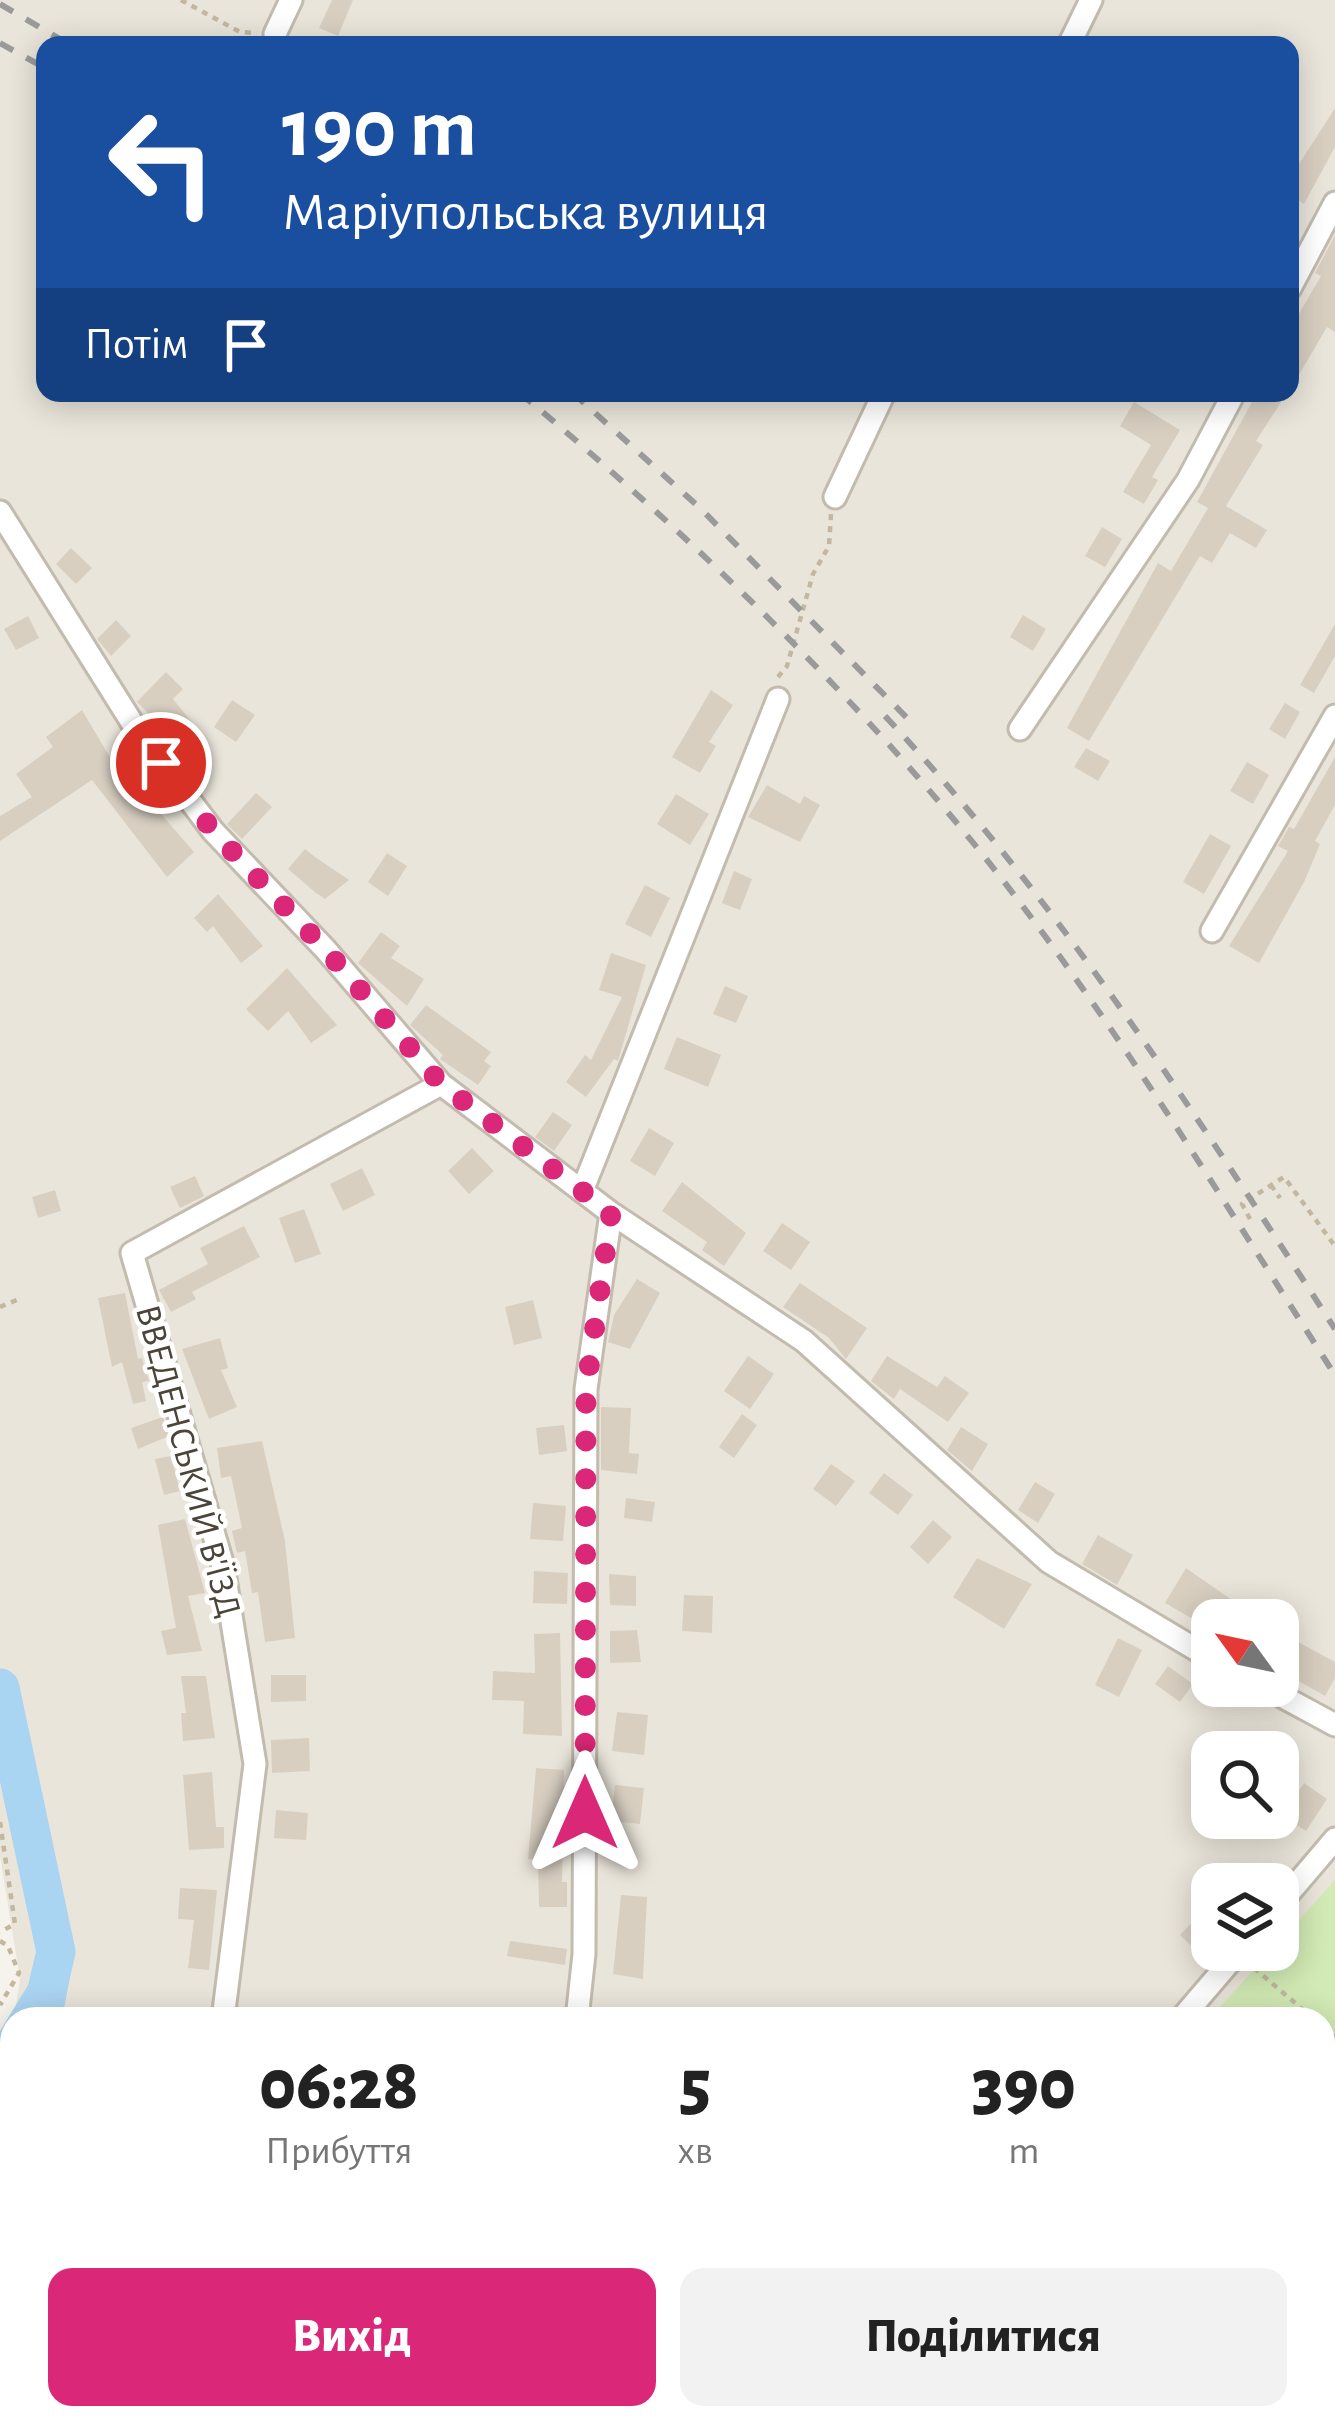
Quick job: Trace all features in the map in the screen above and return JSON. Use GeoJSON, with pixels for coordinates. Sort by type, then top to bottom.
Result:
{"type":"FeatureCollection","features":[{"type":"Feature","properties":{"kind":"street"},"geometry":{"type":"LineString","coordinates":[[275,34],[291,0]]}},
{"type":"Feature","properties":{"kind":"street"},"geometry":{"type":"LineString","coordinates":[[1073,36],[1091,0]]}},
{"type":"Feature","properties":{"kind":"street"},"geometry":{"type":"LineString","coordinates":[[1299,271],[1335,203]]}},
{"type":"Feature","properties":{"kind":"street"},"geometry":{"type":"LineString","coordinates":[[835,497],[880,402]]}},
{"type":"Feature","properties":{"kind":"street"},"geometry":{"type":"LineString","coordinates":[[1020,729],[1188,480],[1229,402]]}},
{"type":"Feature","properties":{"kind":"street"},"geometry":{"type":"LineString","coordinates":[[0,512],[136,729],[213,831],[326,950],[441,1084],[611,1213],[804,1341],[1049,1562],[1191,1647]]}},
{"type":"Feature","properties":{"kind":"street"},"geometry":{"type":"LineString","coordinates":[[582,1191],[778,699]]}},
{"type":"Feature","properties":{"kind":"street"},"geometry":{"type":"LineString","coordinates":[[1212,931],[1335,716]]}},
{"type":"Feature","properties":{"kind":"street","name":"ВВЕДЕНСЬКИЙ В'ЇЗД"},"geometry":{"type":"LineString","coordinates":[[225,2007],[255,1764],[223,1567],[132,1253],[441,1084]]}},
{"type":"Feature","properties":{"kind":"street"},"geometry":{"type":"LineString","coordinates":[[578,2007],[584,1954],[586,1389],[611,1213]]}},
{"type":"Feature","properties":{"kind":"street"},"geometry":{"type":"LineString","coordinates":[[1299,1706],[1335,1725]]}},
{"type":"Feature","properties":{"kind":"street"},"geometry":{"type":"LineString","coordinates":[[1299,1881],[1335,1839]]}},
{"type":"Feature","properties":{"kind":"street"},"geometry":{"type":"LineString","coordinates":[[1191,2007],[1223,1971]]}},
{"type":"Feature","properties":{"kind":"path"},"geometry":{"type":"LineString","coordinates":[[181,0],[240,32],[275,34]]}},
{"type":"Feature","properties":{"kind":"path"},"geometry":{"type":"LineString","coordinates":[[778,699],[777,680],[787,666],[813,574],[829,545],[835,497]]}},
{"type":"Feature","properties":{"kind":"path"},"geometry":{"type":"LineString","coordinates":[[1250,1219],[1242,1204],[1284,1177],[1335,1246]]}},
{"type":"Feature","properties":{"kind":"path"},"geometry":{"type":"LineString","coordinates":[[1271,1185],[1280,1198]]}},
{"type":"Feature","properties":{"kind":"path"},"geometry":{"type":"LineString","coordinates":[[0,1307],[19,1299]]}},
{"type":"Feature","properties":{"kind":"path"},"geometry":{"type":"LineString","coordinates":[[0,1822],[15,1924],[0,1936],[19,1973],[0,2005]]}},
{"type":"Feature","properties":{"kind":"path"},"geometry":{"type":"LineString","coordinates":[[1260,1971],[1301,2007]]}},
{"type":"Feature","properties":{"kind":"shaded area"},"geometry":{"type":"Polygon","coordinates":[[[0,0],[1335,0],[1335,2007],[16,2007],[20,1979],[0,1856],[0,0]]]}},
{"type":"Feature","properties":{"kind":"green space"},"geometry":{"type":"Polygon","coordinates":[[[1335,1880],[1335,2007],[1220,2007],[1253,1971],[1299,1971],[1299,1920],[1335,1880]]]}},
{"type":"Feature","properties":{"kind":"water"},"geometry":{"type":"Polygon","coordinates":[[[70,1977],[64,2007],[15,2007],[30,1982],[70,1977]]]}},
{"type":"Feature","properties":{"kind":"building"},"geometry":{"type":"Polygon","coordinates":[[[332,0],[353,0],[338,36],[319,28],[332,0]]]}},
{"type":"Feature","properties":{"kind":"building"},"geometry":{"type":"Polygon","coordinates":[[[1335,108],[1335,147],[1304,204],[1299,201],[1299,164],[1335,108]]]}},
{"type":"Feature","properties":{"kind":"building"},"geometry":{"type":"Polygon","coordinates":[[[1335,235],[1335,332],[1327,327],[1299,375],[1299,314],[1321,276],[1315,273],[1335,235]]]}},
{"type":"Feature","properties":{"kind":"building"},"geometry":{"type":"Polygon","coordinates":[[[1134,402],[1180,430],[1152,477],[1158,480],[1144,504],[1123,492],[1151,445],[1120,426],[1134,402]]]}},
{"type":"Feature","properties":{"kind":"building"},"geometry":{"type":"Polygon","coordinates":[[[1252,402],[1281,402],[1256,441],[1263,445],[1226,506],[1267,530],[1256,548],[1230,533],[1212,563],[1200,556],[1089,741],[1067,728],[1158,563],[1171,571],[1208,508],[1197,502],[1252,402]]]}},
{"type":"Feature","properties":{"kind":"building"},"geometry":{"type":"Polygon","coordinates":[[[1102,527],[1122,539],[1105,567],[1085,556],[1102,527]]]}},
{"type":"Feature","properties":{"kind":"building"},"geometry":{"type":"Polygon","coordinates":[[[71,548],[92,568],[76,584],[56,564],[71,548]]]}},
{"type":"Feature","properties":{"kind":"building"},"geometry":{"type":"Polygon","coordinates":[[[1023,615],[1046,629],[1033,651],[1010,637],[1023,615]]]}},
{"type":"Feature","properties":{"kind":"building"},"geometry":{"type":"Polygon","coordinates":[[[28,616],[39,638],[16,650],[4,629],[28,616]]]}},
{"type":"Feature","properties":{"kind":"building"},"geometry":{"type":"Polygon","coordinates":[[[116,620],[131,636],[111,656],[97,639],[116,620]]]}},
{"type":"Feature","properties":{"kind":"building"},"geometry":{"type":"Polygon","coordinates":[[[1335,624],[1335,656],[1314,693],[1300,685],[1335,624]]]}},
{"type":"Feature","properties":{"kind":"building"},"geometry":{"type":"Polygon","coordinates":[[[166,672],[183,689],[173,699],[199,731],[172,752],[162,738],[168,733],[137,702],[166,672]]]}},
{"type":"Feature","properties":{"kind":"building"},"geometry":{"type":"Polygon","coordinates":[[[711,690],[733,705],[709,742],[716,746],[700,773],[672,757],[711,690]]]}},
{"type":"Feature","properties":{"kind":"building"},"geometry":{"type":"Polygon","coordinates":[[[232,700],[255,715],[236,742],[214,727],[232,700]]]}},
{"type":"Feature","properties":{"kind":"building"},"geometry":{"type":"Polygon","coordinates":[[[1285,703],[1300,712],[1285,739],[1269,729],[1285,703]]]}},
{"type":"Feature","properties":{"kind":"building"},"geometry":{"type":"Polygon","coordinates":[[[82,710],[124,781],[129,777],[194,852],[167,877],[92,780],[0,841],[0,816],[32,797],[16,774],[53,747],[46,737],[82,710]]]}},
{"type":"Feature","properties":{"kind":"building"},"geometry":{"type":"Polygon","coordinates":[[[1086,748],[1110,761],[1098,781],[1074,767],[1086,748]]]}},
{"type":"Feature","properties":{"kind":"building"},"geometry":{"type":"Polygon","coordinates":[[[1335,757],[1335,805],[1315,841],[1320,844],[1304,882],[1259,963],[1229,946],[1288,851],[1278,846],[1289,827],[1294,829],[1335,757]]]}},
{"type":"Feature","properties":{"kind":"building"},"geometry":{"type":"Polygon","coordinates":[[[1247,762],[1269,775],[1253,804],[1230,791],[1247,762]]]}},
{"type":"Feature","properties":{"kind":"building"},"geometry":{"type":"Polygon","coordinates":[[[767,785],[800,804],[804,796],[820,805],[800,842],[748,817],[767,785]]]}},
{"type":"Feature","properties":{"kind":"building"},"geometry":{"type":"Polygon","coordinates":[[[256,793],[272,807],[242,839],[227,824],[256,793]]]}},
{"type":"Feature","properties":{"kind":"building"},"geometry":{"type":"Polygon","coordinates":[[[676,794],[709,814],[690,845],[657,824],[676,794]]]}},
{"type":"Feature","properties":{"kind":"building"},"geometry":{"type":"Polygon","coordinates":[[[1210,834],[1231,846],[1204,894],[1183,882],[1210,834]]]}},
{"type":"Feature","properties":{"kind":"building"},"geometry":{"type":"Polygon","coordinates":[[[305,849],[349,880],[325,899],[288,869],[305,849]]]}},
{"type":"Feature","properties":{"kind":"building"},"geometry":{"type":"Polygon","coordinates":[[[387,853],[407,866],[388,896],[368,882],[387,853]]]}},
{"type":"Feature","properties":{"kind":"building"},"geometry":{"type":"Polygon","coordinates":[[[734,871],[752,879],[740,910],[722,903],[734,871]]]}},
{"type":"Feature","properties":{"kind":"building"},"geometry":{"type":"Polygon","coordinates":[[[645,885],[670,898],[651,937],[625,924],[645,885]]]}},
{"type":"Feature","properties":{"kind":"building"},"geometry":{"type":"Polygon","coordinates":[[[218,894],[263,946],[241,963],[213,926],[207,932],[194,918],[218,894]]]}},
{"type":"Feature","properties":{"kind":"building"},"geometry":{"type":"Polygon","coordinates":[[[381,932],[400,946],[391,958],[424,979],[407,1006],[358,963],[381,932]]]}},
{"type":"Feature","properties":{"kind":"building"},"geometry":{"type":"Polygon","coordinates":[[[611,953],[646,965],[618,1061],[614,1059],[586,1097],[566,1082],[585,1055],[591,1060],[622,997],[599,990],[611,953]]]}},
{"type":"Feature","properties":{"kind":"building"},"geometry":{"type":"Polygon","coordinates":[[[287,968],[337,1025],[311,1043],[288,1011],[268,1031],[246,1009],[287,968]]]}},
{"type":"Feature","properties":{"kind":"building"},"geometry":{"type":"Polygon","coordinates":[[[725,986],[748,996],[736,1023],[713,1014],[725,986]]]}},
{"type":"Feature","properties":{"kind":"building"},"geometry":{"type":"Polygon","coordinates":[[[426,1005],[491,1052],[484,1061],[491,1066],[478,1085],[440,1059],[443,1055],[410,1025],[426,1005]]]}},
{"type":"Feature","properties":{"kind":"building"},"geometry":{"type":"Polygon","coordinates":[[[677,1037],[721,1055],[708,1087],[664,1069],[677,1037]]]}},
{"type":"Feature","properties":{"kind":"building"},"geometry":{"type":"Polygon","coordinates":[[[553,1112],[572,1125],[554,1151],[535,1137],[553,1112]]]}},
{"type":"Feature","properties":{"kind":"building"},"geometry":{"type":"Polygon","coordinates":[[[649,1128],[674,1143],[655,1176],[630,1161],[649,1128]]]}},
{"type":"Feature","properties":{"kind":"building"},"geometry":{"type":"Polygon","coordinates":[[[472,1148],[494,1171],[469,1194],[448,1171],[472,1148]]]}},
{"type":"Feature","properties":{"kind":"building"},"geometry":{"type":"Polygon","coordinates":[[[362,1168],[375,1195],[343,1211],[330,1184],[362,1168]]]}},
{"type":"Feature","properties":{"kind":"building"},"geometry":{"type":"Polygon","coordinates":[[[195,1176],[204,1196],[180,1208],[170,1187],[195,1176]]]}},
{"type":"Feature","properties":{"kind":"building"},"geometry":{"type":"Polygon","coordinates":[[[682,1182],[746,1233],[724,1266],[702,1250],[707,1242],[662,1211],[682,1182]]]}},
{"type":"Feature","properties":{"kind":"building"},"geometry":{"type":"Polygon","coordinates":[[[55,1190],[61,1211],[38,1218],[32,1197],[55,1190]]]}},
{"type":"Feature","properties":{"kind":"building"},"geometry":{"type":"Polygon","coordinates":[[[304,1209],[321,1254],[295,1263],[279,1218],[304,1209]]]}},
{"type":"Feature","properties":{"kind":"building"},"geometry":{"type":"Polygon","coordinates":[[[782,1223],[810,1242],[791,1270],[763,1251],[782,1223]]]}},
{"type":"Feature","properties":{"kind":"building"},"geometry":{"type":"Polygon","coordinates":[[[244,1226],[260,1257],[192,1292],[196,1299],[171,1312],[159,1290],[208,1264],[200,1248],[244,1226]]]}},
{"type":"Feature","properties":{"kind":"building"},"geometry":{"type":"Polygon","coordinates":[[[637,1279],[660,1293],[630,1349],[608,1342],[614,1315],[637,1279]]]}},
{"type":"Feature","properties":{"kind":"building"},"geometry":{"type":"Polygon","coordinates":[[[800,1283],[867,1328],[846,1359],[829,1338],[783,1307],[800,1283]]]}},
{"type":"Feature","properties":{"kind":"building"},"geometry":{"type":"Polygon","coordinates":[[[125,1293],[138,1359],[142,1358],[149,1381],[142,1382],[146,1401],[133,1404],[122,1362],[112,1367],[98,1298],[125,1293]]]}},
{"type":"Feature","properties":{"kind":"building"},"geometry":{"type":"Polygon","coordinates":[[[533,1300],[542,1338],[514,1345],[505,1307],[533,1300]]]}},
{"type":"Feature","properties":{"kind":"building"},"geometry":{"type":"Polygon","coordinates":[[[220,1338],[228,1368],[221,1370],[237,1407],[209,1419],[182,1349],[220,1338]]]}},
{"type":"Feature","properties":{"kind":"building"},"geometry":{"type":"Polygon","coordinates":[[[748,1356],[774,1374],[750,1409],[724,1391],[748,1356]]]}},
{"type":"Feature","properties":{"kind":"building"},"geometry":{"type":"Polygon","coordinates":[[[887,1356],[937,1387],[945,1376],[969,1393],[948,1422],[900,1389],[894,1399],[871,1381],[887,1356]]]}},
{"type":"Feature","properties":{"kind":"building"},"geometry":{"type":"Polygon","coordinates":[[[601,1407],[631,1408],[629,1453],[639,1454],[637,1474],[601,1470],[601,1407]]]}},
{"type":"Feature","properties":{"kind":"building"},"geometry":{"type":"Polygon","coordinates":[[[742,1414],[757,1425],[734,1458],[719,1447],[742,1414]]]}},
{"type":"Feature","properties":{"kind":"building"},"geometry":{"type":"Polygon","coordinates":[[[163,1417],[169,1436],[138,1449],[131,1428],[163,1417]]]}},
{"type":"Feature","properties":{"kind":"building"},"geometry":{"type":"Polygon","coordinates":[[[564,1425],[567,1451],[539,1455],[536,1428],[564,1425]]]}},
{"type":"Feature","properties":{"kind":"building"},"geometry":{"type":"Polygon","coordinates":[[[961,1427],[988,1444],[972,1471],[947,1450],[961,1427]]]}},
{"type":"Feature","properties":{"kind":"building"},"geometry":{"type":"Polygon","coordinates":[[[262,1441],[285,1541],[295,1638],[265,1642],[258,1592],[252,1593],[245,1551],[237,1553],[232,1531],[242,1528],[231,1476],[221,1478],[217,1448],[262,1441]]]}},
{"type":"Feature","properties":{"kind":"building"},"geometry":{"type":"Polygon","coordinates":[[[171,1456],[180,1491],[164,1495],[155,1459],[171,1456]]]}},
{"type":"Feature","properties":{"kind":"building"},"geometry":{"type":"Polygon","coordinates":[[[831,1464],[855,1481],[836,1506],[813,1489],[831,1464]]]}},
{"type":"Feature","properties":{"kind":"building"},"geometry":{"type":"Polygon","coordinates":[[[884,1473],[913,1495],[898,1515],[869,1493],[884,1473]]]}},
{"type":"Feature","properties":{"kind":"building"},"geometry":{"type":"Polygon","coordinates":[[[1035,1482],[1055,1494],[1038,1523],[1018,1510],[1035,1482]]]}},
{"type":"Feature","properties":{"kind":"building"},"geometry":{"type":"Polygon","coordinates":[[[626,1498],[655,1502],[652,1522],[624,1518],[626,1498]]]}},
{"type":"Feature","properties":{"kind":"building"},"geometry":{"type":"Polygon","coordinates":[[[533,1503],[566,1506],[563,1541],[530,1539],[533,1503]]]}},
{"type":"Feature","properties":{"kind":"building"},"geometry":{"type":"Polygon","coordinates":[[[185,1519],[205,1593],[188,1596],[202,1651],[167,1655],[161,1631],[176,1628],[158,1525],[185,1519]]]}},
{"type":"Feature","properties":{"kind":"building"},"geometry":{"type":"Polygon","coordinates":[[[933,1520],[952,1537],[928,1564],[910,1547],[933,1520]]]}},
{"type":"Feature","properties":{"kind":"building"},"geometry":{"type":"Polygon","coordinates":[[[1098,1535],[1133,1555],[1117,1585],[1082,1564],[1098,1535]]]}},
{"type":"Feature","properties":{"kind":"building"},"geometry":{"type":"Polygon","coordinates":[[[977,1558],[1032,1584],[1004,1629],[953,1597],[977,1558]]]}},
{"type":"Feature","properties":{"kind":"building"},"geometry":{"type":"Polygon","coordinates":[[[1186,1568],[1231,1599],[1191,1599],[1191,1618],[1165,1603],[1186,1568]]]}},
{"type":"Feature","properties":{"kind":"building"},"geometry":{"type":"Polygon","coordinates":[[[534,1571],[568,1573],[567,1604],[533,1603],[534,1571]]]}},
{"type":"Feature","properties":{"kind":"building"},"geometry":{"type":"Polygon","coordinates":[[[609,1574],[636,1576],[636,1606],[610,1605],[609,1574]]]}},
{"type":"Feature","properties":{"kind":"building"},"geometry":{"type":"Polygon","coordinates":[[[684,1595],[713,1596],[712,1633],[682,1631],[684,1595]]]}},
{"type":"Feature","properties":{"kind":"building"},"geometry":{"type":"Polygon","coordinates":[[[637,1630],[641,1662],[610,1663],[610,1631],[637,1630]]]}},
{"type":"Feature","properties":{"kind":"building"},"geometry":{"type":"Polygon","coordinates":[[[560,1633],[562,1736],[523,1734],[524,1701],[492,1700],[493,1671],[535,1673],[534,1634],[560,1633]]]}},
{"type":"Feature","properties":{"kind":"building"},"geometry":{"type":"Polygon","coordinates":[[[1118,1638],[1142,1650],[1119,1697],[1095,1685],[1118,1638]]]}},
{"type":"Feature","properties":{"kind":"building"},"geometry":{"type":"Polygon","coordinates":[[[1299,1642],[1335,1662],[1335,1678],[1325,1696],[1299,1681],[1299,1642]]]}},
{"type":"Feature","properties":{"kind":"building"},"geometry":{"type":"Polygon","coordinates":[[[1168,1666],[1191,1687],[1180,1702],[1155,1684],[1168,1666]]]}},
{"type":"Feature","properties":{"kind":"building"},"geometry":{"type":"Polygon","coordinates":[[[271,1675],[306,1675],[306,1701],[271,1702],[271,1675]]]}},
{"type":"Feature","properties":{"kind":"building"},"geometry":{"type":"Polygon","coordinates":[[[181,1676],[206,1676],[215,1738],[183,1741],[181,1713],[186,1713],[181,1676]]]}},
{"type":"Feature","properties":{"kind":"building"},"geometry":{"type":"Polygon","coordinates":[[[617,1712],[648,1715],[644,1755],[612,1751],[617,1712]]]}},
{"type":"Feature","properties":{"kind":"building"},"geometry":{"type":"Polygon","coordinates":[[[309,1738],[310,1771],[272,1773],[271,1740],[309,1738]]]}},
{"type":"Feature","properties":{"kind":"building"},"geometry":{"type":"Polygon","coordinates":[[[536,1768],[564,1770],[562,1882],[567,1882],[567,1907],[539,1907],[538,1859],[528,1859],[536,1768]]]}},
{"type":"Feature","properties":{"kind":"building"},"geometry":{"type":"Polygon","coordinates":[[[212,1772],[216,1827],[224,1827],[224,1848],[189,1850],[183,1775],[212,1772]]]}},
{"type":"Feature","properties":{"kind":"building"},"geometry":{"type":"Polygon","coordinates":[[[1304,1783],[1327,1799],[1306,1831],[1299,1826],[1299,1790],[1304,1783]]]}},
{"type":"Feature","properties":{"kind":"building"},"geometry":{"type":"Polygon","coordinates":[[[615,1785],[644,1788],[640,1824],[611,1821],[615,1785]]]}},
{"type":"Feature","properties":{"kind":"building"},"geometry":{"type":"Polygon","coordinates":[[[276,1810],[308,1813],[306,1840],[274,1838],[276,1810]]]}},
{"type":"Feature","properties":{"kind":"building"},"geometry":{"type":"Polygon","coordinates":[[[180,1888],[217,1890],[209,1970],[188,1968],[194,1920],[178,1919],[180,1888]]]}},
{"type":"Feature","properties":{"kind":"building"},"geometry":{"type":"Polygon","coordinates":[[[621,1895],[647,1897],[643,1979],[613,1974],[621,1895]]]}},
{"type":"Feature","properties":{"kind":"building"},"geometry":{"type":"Polygon","coordinates":[[[1191,1923],[1191,1946],[1180,1935],[1191,1923]]]}},
{"type":"Feature","properties":{"kind":"building"},"geometry":{"type":"Polygon","coordinates":[[[510,1941],[567,1949],[565,1965],[507,1956],[510,1941]]]}},
{"type":"Feature","properties":{"kind":"waterway"},"geometry":{"type":"LineString","coordinates":[[0,1688],[56,1952],[43,2007]]}},
{"type":"Feature","properties":{"kind":"railway"},"geometry":{"type":"LineString","coordinates":[[0,4],[55,36]]}},
{"type":"Feature","properties":{"kind":"railway"},"geometry":{"type":"LineString","coordinates":[[0,43],[36,63]]}},
{"type":"Feature","properties":{"kind":"railway"},"geometry":{"type":"LineString","coordinates":[[530,402],[763,613],[931,792],[1077,980],[1335,1375]]}},
{"type":"Feature","properties":{"kind":"railway"},"geometry":{"type":"LineString","coordinates":[[583,402],[700,508],[912,723]]}},
{"type":"Feature","properties":{"kind":"railway"},"geometry":{"type":"LineString","coordinates":[[885,716],[1009,860],[1124,1012],[1335,1329]]}},
{"type":"Feature","properties":{"kind":"route"},"geometry":{"type":"LineString","coordinates":[[161,763],[213,831],[326,950],[441,1084],[611,1213],[586,1389],[585,1813]]}}]}
